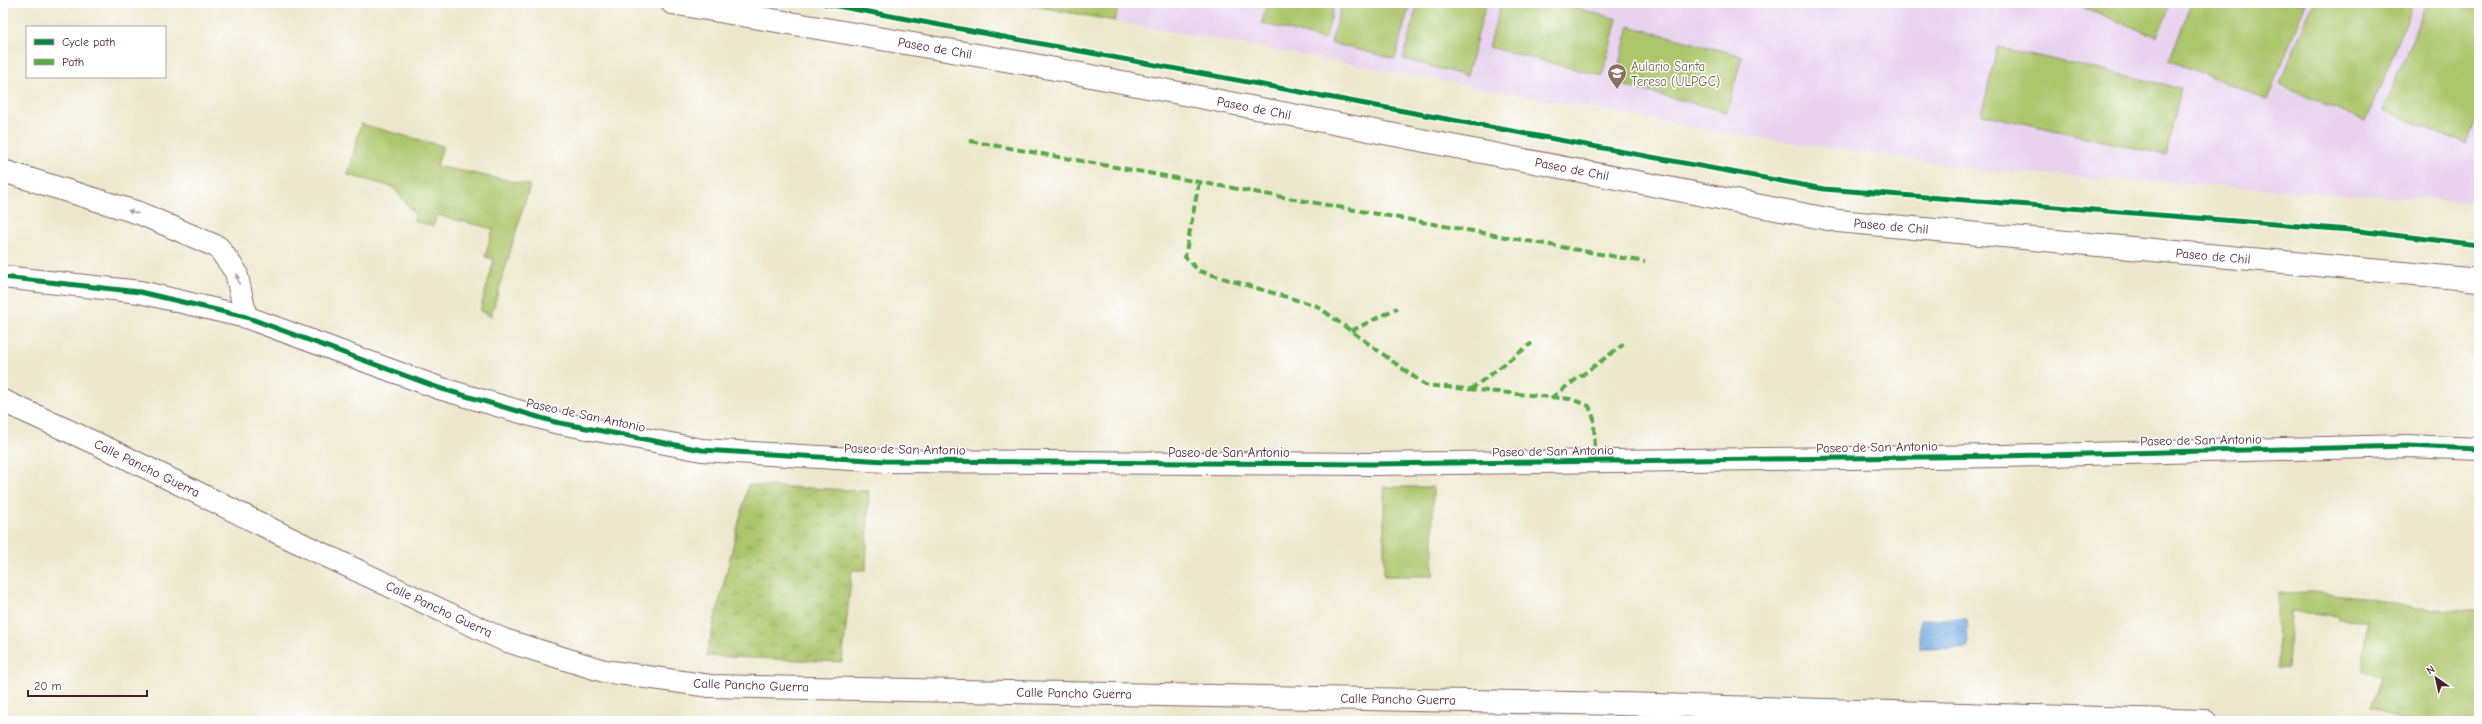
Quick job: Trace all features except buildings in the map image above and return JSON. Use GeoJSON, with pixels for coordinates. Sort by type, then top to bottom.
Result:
{"type":"FeatureCollection","features":[{"type":"Feature","properties":{"kind":"street","name":"Paseo de Chil"},"geometry":{"type":"LineString","coordinates":[[672,3],[1029,64],[1838,221],[2479,280]]}},
{"type":"Feature","properties":{"kind":"street"},"geometry":{"type":"LineString","coordinates":[[3,171],[139,213],[218,247],[236,272],[246,317]]}},
{"type":"Feature","properties":{"kind":"street","name":"Paseo de San Antonio"},"geometry":{"type":"LineString","coordinates":[[3,277],[140,292],[246,317],[439,388],[556,422],[702,450],[885,461],[1373,464],[2002,456],[2408,446],[2479,449]]}},
{"type":"Feature","properties":{"kind":"street","name":"Calle Pancho Guerra"},"geometry":{"type":"LineString","coordinates":[[3,401],[119,454],[291,539],[504,640],[604,671],[710,686],[1622,704],[2205,721]]}},
{"type":"Feature","properties":{"kind":"shaded area"},"geometry":{"type":"Polygon","coordinates":[[[1119,3],[2479,3],[2479,203],[1992,171],[1734,134],[1115,21],[1119,3]]]}},
{"type":"Feature","properties":{"kind":"green space"},"geometry":{"type":"Polygon","coordinates":[[[1018,3],[1119,3],[1115,21],[1018,3]]]}},
{"type":"Feature","properties":{"kind":"green space"},"geometry":{"type":"Polygon","coordinates":[[[1267,3],[1335,3],[1325,40],[1262,23],[1267,3]]]}},
{"type":"Feature","properties":{"kind":"green space"},"geometry":{"type":"Polygon","coordinates":[[[1342,3],[1410,3],[1395,59],[1331,43],[1342,3]]]}},
{"type":"Feature","properties":{"kind":"green space"},"geometry":{"type":"Polygon","coordinates":[[[1418,3],[1486,3],[1467,76],[1403,59],[1418,3]]]}},
{"type":"Feature","properties":{"kind":"green space"},"geometry":{"type":"Polygon","coordinates":[[[1501,3],[1556,3],[1617,19],[1602,76],[1489,47],[1501,3]]]}},
{"type":"Feature","properties":{"kind":"green space"},"geometry":{"type":"Polygon","coordinates":[[[2073,3],[2171,3],[2157,37],[2073,3]]]}},
{"type":"Feature","properties":{"kind":"green space"},"geometry":{"type":"Polygon","coordinates":[[[2192,3],[2306,3],[2267,100],[2169,60],[2192,3]]]}},
{"type":"Feature","properties":{"kind":"green space"},"geometry":{"type":"Polygon","coordinates":[[[2313,3],[2414,3],[2366,121],[2279,85],[2313,3]]]}},
{"type":"Feature","properties":{"kind":"green space"},"geometry":{"type":"Polygon","coordinates":[[[2427,3],[2479,3],[2479,113],[2466,144],[2383,110],[2427,3]]]}},
{"type":"Feature","properties":{"kind":"green space"},"geometry":{"type":"Polygon","coordinates":[[[1629,26],[1742,56],[1727,112],[1614,83],[1629,26]]]}},
{"type":"Feature","properties":{"kind":"green space"},"geometry":{"type":"Polygon","coordinates":[[[1997,47],[2181,88],[2166,155],[1982,114],[1997,47]]]}},
{"type":"Feature","properties":{"kind":"green space"},"geometry":{"type":"Polygon","coordinates":[[[361,124],[443,146],[437,166],[530,185],[491,316],[480,311],[494,259],[485,257],[493,229],[437,215],[433,226],[414,221],[415,214],[393,187],[348,175],[361,124]]]}},
{"type":"Feature","properties":{"kind":"green space"},"geometry":{"type":"Polygon","coordinates":[[[748,485],[869,491],[866,570],[852,570],[842,662],[706,656],[748,485]]]}},
{"type":"Feature","properties":{"kind":"green space"},"geometry":{"type":"Polygon","coordinates":[[[1384,487],[1433,487],[1433,576],[1384,576],[1384,487]]]}},
{"type":"Feature","properties":{"kind":"green space"},"geometry":{"type":"Polygon","coordinates":[[[2313,592],[2372,598],[2416,609],[2479,611],[2479,721],[2400,721],[2371,706],[2381,677],[2363,672],[2366,621],[2339,620],[2339,615],[2291,612],[2288,668],[2278,667],[2277,593],[2313,592]]]}},
{"type":"Feature","properties":{"kind":"water"},"geometry":{"type":"Polygon","coordinates":[[[1920,619],[1967,619],[1968,648],[1920,649],[1920,619]]]}},
{"type":"Feature","properties":{"kind":"marked path"},"geometry":{"type":"LineString","coordinates":[[970,141],[1645,262]]}},
{"type":"Feature","properties":{"kind":"marked path"},"geometry":{"type":"LineString","coordinates":[[1199,182],[1185,257],[1199,271],[1317,306],[1425,385],[1571,399],[1589,406],[1594,419],[1595,461]]}},
{"type":"Feature","properties":{"kind":"marked path"},"geometry":{"type":"LineString","coordinates":[[1351,331],[1397,308]]}},
{"type":"Feature","properties":{"kind":"marked path"},"geometry":{"type":"LineString","coordinates":[[1470,390],[1532,343]]}},
{"type":"Feature","properties":{"kind":"marked path"},"geometry":{"type":"LineString","coordinates":[[1551,398],[1624,344]]}},
{"type":"Feature","properties":{"kind":"cycle path"},"geometry":{"type":"LineString","coordinates":[[821,3],[1824,189],[2350,230],[2479,245]]}},
{"type":"Feature","properties":{"kind":"cycle path"},"geometry":{"type":"LineString","coordinates":[[3,277],[140,292],[246,317],[439,388],[555,422],[702,450],[885,461],[1373,464],[2002,456],[2408,446],[2479,449]]}},
{"type":"Feature","properties":{"kind":"place","name":"Aulario Santa Teresa (ULPGC)"},"geometry":{"type":"Point","coordinates":[1617,90]}}]}
